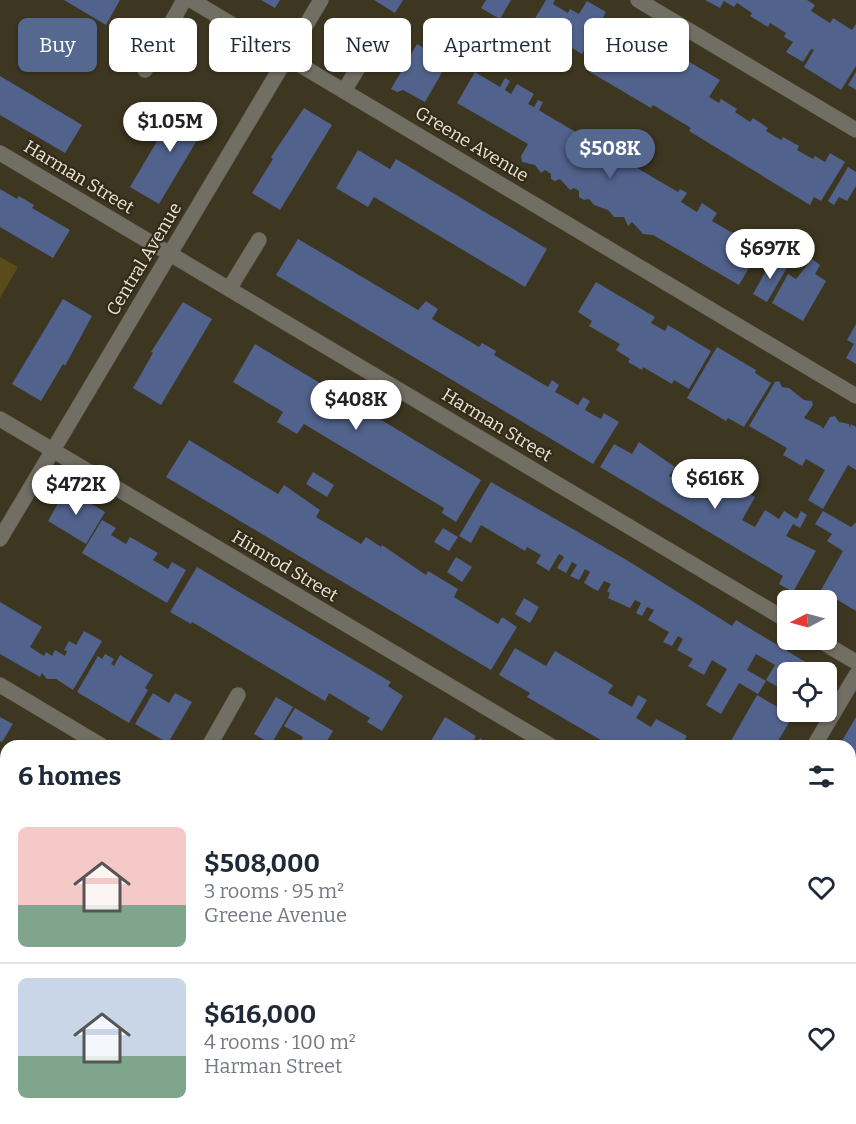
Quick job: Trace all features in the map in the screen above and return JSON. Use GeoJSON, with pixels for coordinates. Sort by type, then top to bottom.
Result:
{"type":"FeatureCollection","features":[{"type":"Feature","properties":{"kind":"street"},"geometry":{"type":"LineString","coordinates":[[174,18],[184,0]]}},
{"type":"Feature","properties":{"kind":"street","name":"Greene Avenue"},"geometry":{"type":"LineString","coordinates":[[191,0],[221,18]]}},
{"type":"Feature","properties":{"kind":"street","name":"Central Avenue"},"geometry":{"type":"LineString","coordinates":[[310,18],[321,0]]}},
{"type":"Feature","properties":{"kind":"street"},"geometry":{"type":"LineString","coordinates":[[638,0],[856,130]]}},
{"type":"Feature","properties":{"kind":"street","name":"Central Avenue"},"geometry":{"type":"LineString","coordinates":[[0,539],[278,72]]}},
{"type":"Feature","properties":{"kind":"street","name":"Greene Avenue"},"geometry":{"type":"LineString","coordinates":[[312,72],[856,396]]}},
{"type":"Feature","properties":{"kind":"street"},"geometry":{"type":"LineString","coordinates":[[344,91],[355,72]]}},
{"type":"Feature","properties":{"kind":"street","name":"Harman Street"},"geometry":{"type":"LineString","coordinates":[[0,153],[777,614]]}},
{"type":"Feature","properties":{"kind":"street"},"geometry":{"type":"LineString","coordinates":[[229,289],[259,240]]}},
{"type":"Feature","properties":{"kind":"street","name":"Himrod Street"},"geometry":{"type":"LineString","coordinates":[[0,419],[541,740]]}},
{"type":"Feature","properties":{"kind":"street"},"geometry":{"type":"LineString","coordinates":[[836,650],[856,662]]}},
{"type":"Feature","properties":{"kind":"street"},"geometry":{"type":"LineString","coordinates":[[818,740],[856,675]]}},
{"type":"Feature","properties":{"kind":"street"},"geometry":{"type":"LineString","coordinates":[[0,685],[92,740]]}},
{"type":"Feature","properties":{"kind":"street"},"geometry":{"type":"LineString","coordinates":[[212,740],[238,695]]}},
{"type":"Feature","properties":{"kind":"shaded area"},"geometry":{"type":"Polygon","coordinates":[[[0,257],[18,267],[0,298],[0,257]]]}},
{"type":"Feature","properties":{"kind":"building"},"geometry":{"type":"Polygon","coordinates":[[[64,0],[120,0],[106,25],[64,0]]]}},
{"type":"Feature","properties":{"kind":"building"},"geometry":{"type":"Polygon","coordinates":[[[261,0],[280,0],[275,8],[261,0]]]}},
{"type":"Feature","properties":{"kind":"building"},"geometry":{"type":"Polygon","coordinates":[[[374,0],[403,0],[395,13],[374,0]]]}},
{"type":"Feature","properties":{"kind":"building"},"geometry":{"type":"Polygon","coordinates":[[[486,0],[511,0],[501,18],[481,8],[486,0]]]}},
{"type":"Feature","properties":{"kind":"building"},"geometry":{"type":"Polygon","coordinates":[[[546,0],[555,0],[553,4],[568,13],[570,9],[579,14],[587,1],[606,12],[603,18],[584,18],[584,50],[582,54],[572,48],[572,18],[535,18],[546,0]]]}},
{"type":"Feature","properties":{"kind":"building"},"geometry":{"type":"Polygon","coordinates":[[[705,0],[807,0],[815,5],[811,11],[830,23],[833,18],[852,30],[856,24],[856,66],[841,90],[804,67],[814,50],[811,49],[803,62],[786,52],[793,42],[784,37],[786,33],[770,23],[768,27],[758,21],[750,16],[752,13],[737,3],[734,7],[724,1],[720,8],[705,0]]]}},
{"type":"Feature","properties":{"kind":"building"},"geometry":{"type":"Polygon","coordinates":[[[417,44],[423,47],[423,72],[442,72],[425,102],[403,90],[397,92],[391,89],[401,72],[411,72],[411,54],[417,44]]]}},
{"type":"Feature","properties":{"kind":"building"},"geometry":{"type":"Polygon","coordinates":[[[689,62],[720,80],[709,97],[719,103],[721,99],[737,109],[735,112],[750,122],[753,118],[768,128],[766,131],[781,140],[783,137],[799,146],[797,150],[813,159],[815,156],[825,162],[830,153],[845,162],[821,201],[814,197],[810,205],[689,131],[691,128],[653,105],[651,108],[590,72],[689,72],[689,62]]]}},
{"type":"Feature","properties":{"kind":"building"},"geometry":{"type":"Polygon","coordinates":[[[475,72],[500,87],[505,78],[510,81],[505,90],[511,94],[517,84],[534,94],[528,104],[534,107],[538,100],[543,102],[539,110],[678,192],[680,189],[687,193],[681,202],[697,212],[702,203],[717,213],[712,221],[760,249],[739,285],[653,235],[643,234],[632,222],[628,226],[624,217],[614,217],[608,210],[594,205],[589,199],[584,200],[579,197],[579,191],[574,188],[570,190],[560,179],[555,181],[551,179],[551,174],[545,170],[541,173],[535,165],[522,162],[521,156],[528,144],[457,103],[475,72]]]}},
{"type":"Feature","properties":{"kind":"building"},"geometry":{"type":"Polygon","coordinates":[[[856,72],[856,90],[848,85],[856,72]]]}},
{"type":"Feature","properties":{"kind":"building"},"geometry":{"type":"Polygon","coordinates":[[[0,76],[82,125],[65,153],[0,115],[0,76]]]}},
{"type":"Feature","properties":{"kind":"building"},"geometry":{"type":"Polygon","coordinates":[[[180,102],[209,120],[159,204],[130,187],[180,102]]]}},
{"type":"Feature","properties":{"kind":"building"},"geometry":{"type":"Polygon","coordinates":[[[304,108],[332,125],[280,210],[252,193],[273,159],[271,157],[304,108]]]}},
{"type":"Feature","properties":{"kind":"building"},"geometry":{"type":"Polygon","coordinates":[[[358,150],[390,169],[396,159],[547,249],[525,287],[374,197],[368,207],[336,188],[358,150]]]}},
{"type":"Feature","properties":{"kind":"building"},"geometry":{"type":"Polygon","coordinates":[[[848,167],[856,172],[856,186],[847,201],[839,197],[834,205],[828,201],[848,167]]]}},
{"type":"Feature","properties":{"kind":"building"},"geometry":{"type":"Polygon","coordinates":[[[0,189],[17,199],[19,196],[34,205],[32,208],[70,230],[53,258],[0,227],[0,189]]]}},
{"type":"Feature","properties":{"kind":"building"},"geometry":{"type":"Polygon","coordinates":[[[298,239],[418,310],[426,301],[438,309],[432,319],[479,347],[482,343],[496,351],[494,355],[548,387],[552,380],[559,385],[555,392],[578,405],[583,397],[590,401],[585,410],[601,419],[604,413],[619,422],[593,464],[276,275],[298,239]]]}},
{"type":"Feature","properties":{"kind":"building"},"geometry":{"type":"Polygon","coordinates":[[[773,258],[788,266],[767,302],[753,294],[773,258]]]}},
{"type":"Feature","properties":{"kind":"building"},"geometry":{"type":"Polygon","coordinates":[[[812,259],[820,265],[815,274],[826,281],[803,321],[772,303],[788,274],[796,279],[812,259]]]}},
{"type":"Feature","properties":{"kind":"building"},"geometry":{"type":"Polygon","coordinates":[[[596,282],[655,317],[651,323],[665,331],[668,325],[711,351],[689,389],[674,380],[672,384],[643,367],[642,370],[628,362],[630,359],[616,350],[620,344],[589,326],[592,321],[578,312],[596,282]]]}},
{"type":"Feature","properties":{"kind":"building"},"geometry":{"type":"Polygon","coordinates":[[[63,299],[92,316],[65,366],[63,364],[41,401],[12,384],[63,299]]]}},
{"type":"Feature","properties":{"kind":"building"},"geometry":{"type":"Polygon","coordinates":[[[183,302],[212,319],[161,405],[133,388],[153,353],[151,352],[183,302]]]}},
{"type":"Feature","properties":{"kind":"building"},"geometry":{"type":"Polygon","coordinates":[[[856,324],[856,364],[846,358],[854,344],[847,340],[856,324]]]}},
{"type":"Feature","properties":{"kind":"building"},"geometry":{"type":"Polygon","coordinates":[[[255,344],[481,480],[456,522],[442,513],[444,508],[304,424],[297,434],[277,422],[283,412],[233,382],[255,344]]]}},
{"type":"Feature","properties":{"kind":"building"},"geometry":{"type":"Polygon","coordinates":[[[717,347],[756,370],[755,373],[771,383],[744,427],[728,418],[726,421],[687,398],[717,347]]]}},
{"type":"Feature","properties":{"kind":"building"},"geometry":{"type":"Polygon","coordinates":[[[779,381],[782,387],[789,388],[804,400],[812,401],[813,405],[804,418],[823,429],[830,417],[835,416],[839,422],[849,424],[850,428],[851,424],[856,427],[856,470],[848,465],[823,509],[808,500],[825,470],[806,459],[802,466],[783,455],[787,448],[749,426],[775,382],[779,381]]]}},
{"type":"Feature","properties":{"kind":"building"},"geometry":{"type":"Polygon","coordinates":[[[189,440],[278,494],[284,485],[320,510],[316,517],[361,544],[366,537],[381,547],[382,545],[426,575],[428,571],[458,589],[454,597],[483,615],[498,624],[502,617],[517,627],[491,670],[166,477],[189,440]]]}},
{"type":"Feature","properties":{"kind":"building"},"geometry":{"type":"Polygon","coordinates":[[[639,442],[675,467],[669,476],[673,478],[679,468],[694,477],[701,466],[755,497],[742,520],[755,527],[765,510],[779,519],[784,511],[797,519],[801,511],[807,515],[800,528],[793,524],[786,536],[816,551],[794,590],[779,584],[783,576],[600,467],[614,444],[632,454],[639,442]]]}},
{"type":"Feature","properties":{"kind":"building"},"geometry":{"type":"Polygon","coordinates":[[[313,472],[334,485],[327,497],[306,484],[313,472]]]}},
{"type":"Feature","properties":{"kind":"building"},"geometry":{"type":"Polygon","coordinates":[[[491,482],[625,559],[732,626],[736,620],[777,645],[777,650],[786,650],[805,662],[777,662],[777,686],[766,680],[775,665],[756,654],[747,670],[766,681],[758,694],[739,683],[721,714],[706,705],[727,669],[712,660],[704,675],[688,666],[693,659],[677,650],[683,639],[678,636],[672,646],[663,642],[669,632],[648,620],[654,610],[647,607],[642,616],[636,613],[641,603],[635,600],[630,608],[608,598],[610,593],[607,591],[611,584],[604,581],[598,591],[592,588],[584,583],[590,572],[585,569],[579,580],[570,576],[577,565],[572,562],[566,573],[557,568],[564,557],[559,554],[549,571],[536,563],[541,555],[527,547],[525,551],[481,525],[471,543],[459,536],[491,482]]]}},
{"type":"Feature","properties":{"kind":"building"},"geometry":{"type":"Polygon","coordinates":[[[66,489],[105,512],[86,544],[48,521],[66,489]]]}},
{"type":"Feature","properties":{"kind":"building"},"geometry":{"type":"Polygon","coordinates":[[[823,511],[851,527],[856,522],[856,611],[837,600],[837,590],[821,590],[843,551],[827,541],[832,534],[815,524],[823,511]]]}},
{"type":"Feature","properties":{"kind":"building"},"geometry":{"type":"Polygon","coordinates":[[[102,520],[116,528],[111,535],[126,544],[130,537],[158,553],[153,560],[168,569],[172,562],[186,570],[167,603],[82,553],[102,520]]]}},
{"type":"Feature","properties":{"kind":"building"},"geometry":{"type":"Polygon","coordinates":[[[443,528],[458,537],[449,551],[434,542],[443,528]]]}},
{"type":"Feature","properties":{"kind":"building"},"geometry":{"type":"Polygon","coordinates":[[[456,557],[472,567],[462,582],[447,572],[456,557]]]}},
{"type":"Feature","properties":{"kind":"building"},"geometry":{"type":"Polygon","coordinates":[[[197,567],[391,682],[388,686],[403,696],[382,731],[367,722],[370,718],[329,693],[325,701],[192,622],[191,624],[170,612],[197,567]]]}},
{"type":"Feature","properties":{"kind":"building"},"geometry":{"type":"Polygon","coordinates":[[[524,598],[539,607],[530,623],[515,614],[524,598]]]}},
{"type":"Feature","properties":{"kind":"building"},"geometry":{"type":"Polygon","coordinates":[[[0,602],[42,627],[30,647],[44,656],[46,652],[52,656],[55,650],[65,656],[67,651],[64,650],[69,641],[76,645],[84,631],[102,641],[73,690],[56,679],[47,679],[42,673],[40,677],[0,654],[0,602]]]}},
{"type":"Feature","properties":{"kind":"building"},"geometry":{"type":"Polygon","coordinates":[[[515,648],[546,666],[555,651],[613,685],[608,693],[632,707],[638,695],[647,700],[636,718],[651,727],[656,719],[687,736],[687,740],[601,740],[527,697],[530,693],[499,675],[515,648]]]}},
{"type":"Feature","properties":{"kind":"building"},"geometry":{"type":"Polygon","coordinates":[[[105,654],[114,659],[111,664],[114,666],[120,655],[153,675],[145,688],[148,690],[129,723],[77,692],[98,656],[102,659],[105,654]]]}},
{"type":"Feature","properties":{"kind":"building"},"geometry":{"type":"Polygon","coordinates":[[[153,693],[169,703],[175,693],[192,702],[170,740],[163,740],[135,724],[153,693]]]}},
{"type":"Feature","properties":{"kind":"building"},"geometry":{"type":"Polygon","coordinates":[[[757,695],[777,707],[777,722],[789,722],[779,740],[731,740],[757,695]]]}},
{"type":"Feature","properties":{"kind":"building"},"geometry":{"type":"Polygon","coordinates":[[[276,697],[293,707],[274,740],[264,740],[254,734],[276,697]]]}},
{"type":"Feature","properties":{"kind":"building"},"geometry":{"type":"Polygon","coordinates":[[[295,708],[333,731],[328,740],[301,740],[303,737],[284,726],[295,708]]]}},
{"type":"Feature","properties":{"kind":"building"},"geometry":{"type":"Polygon","coordinates":[[[0,717],[13,724],[3,740],[0,740],[0,717]]]}},
{"type":"Feature","properties":{"kind":"building"},"geometry":{"type":"Polygon","coordinates":[[[445,717],[476,736],[474,740],[432,740],[445,717]]]}},
{"type":"Feature","properties":{"kind":"building"},"geometry":{"type":"Polygon","coordinates":[[[856,717],[856,740],[843,740],[856,717]]]}}]}
